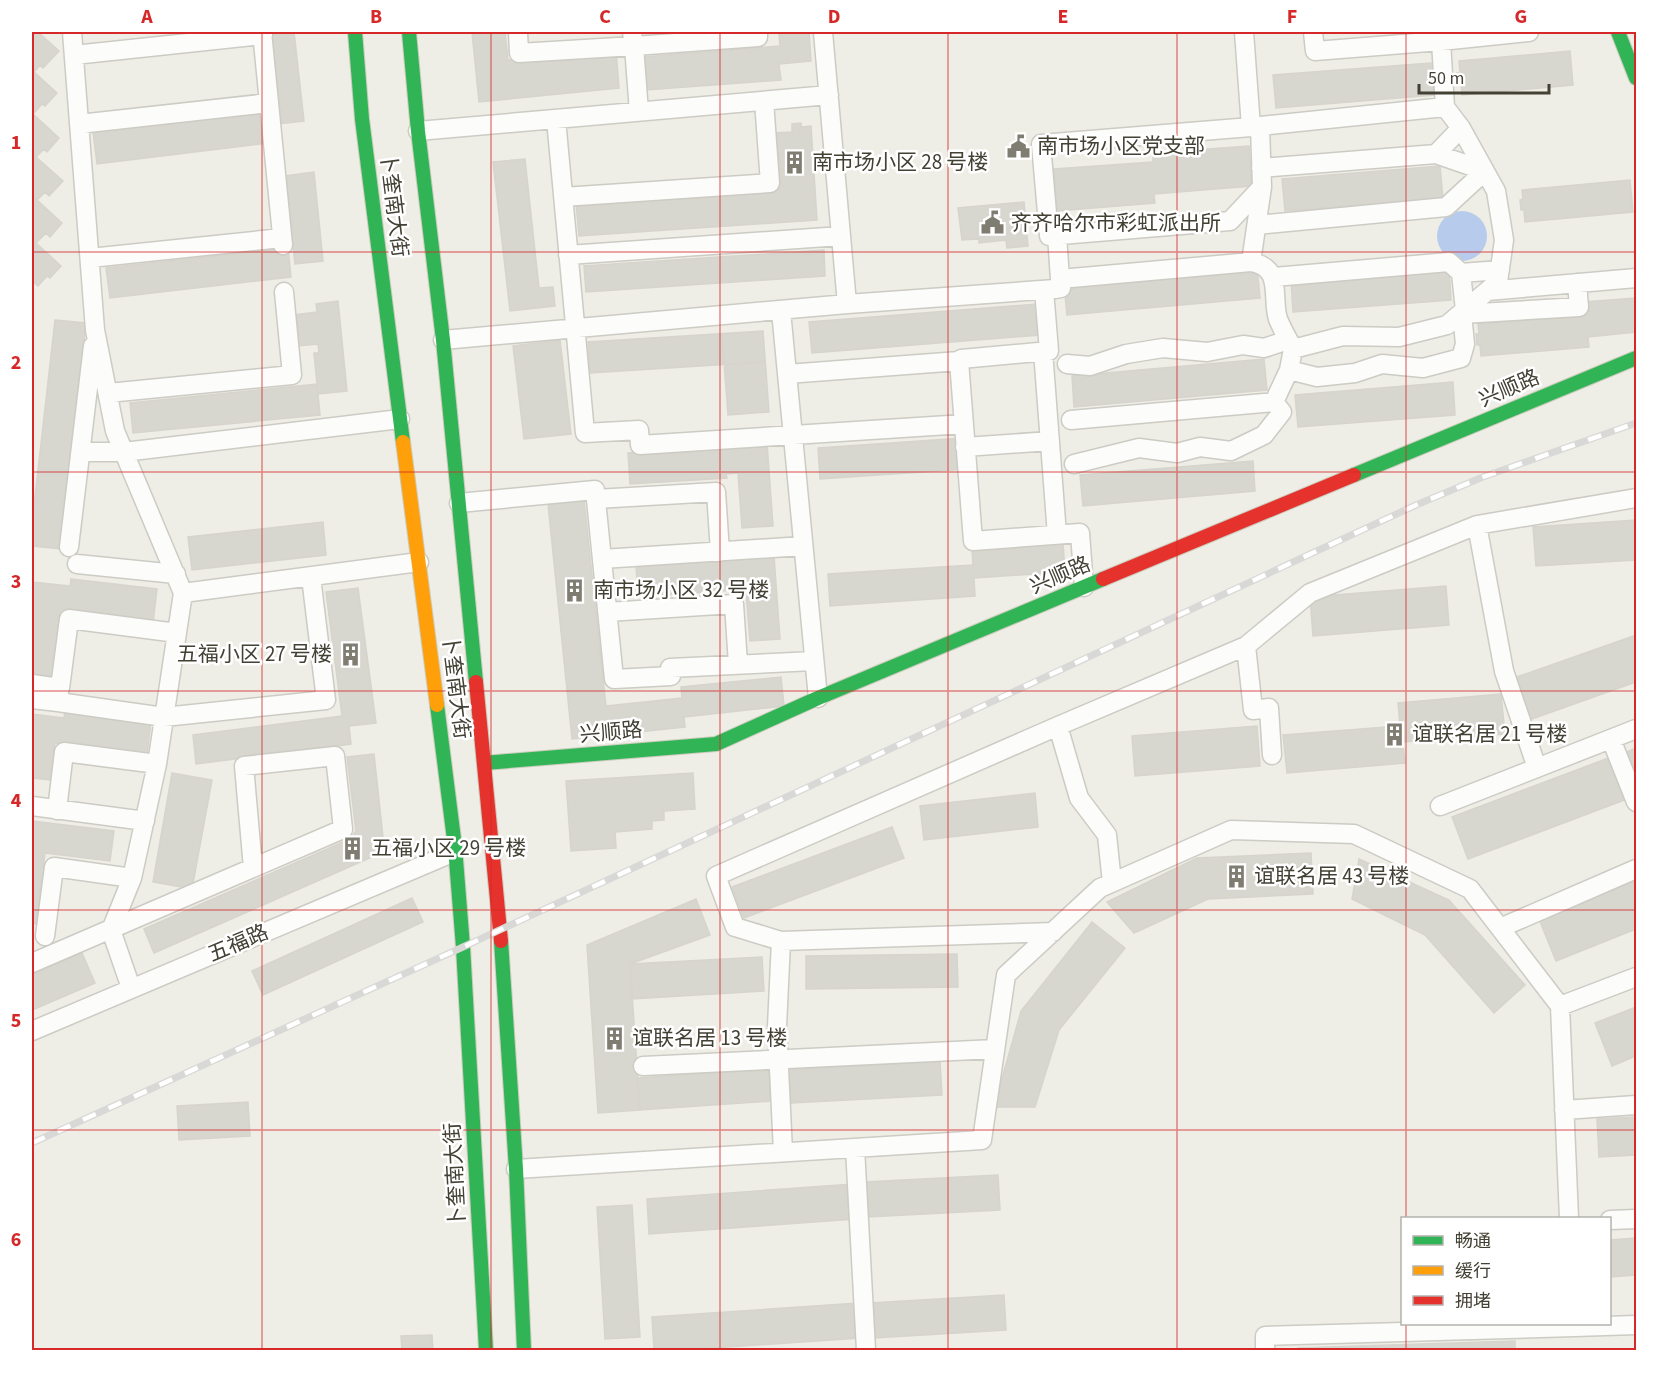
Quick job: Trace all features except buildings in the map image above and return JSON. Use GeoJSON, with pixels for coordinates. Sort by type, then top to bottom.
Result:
{"type":"FeatureCollection","features":[{"type":"Feature","properties":{"kind":"main road","name":"卜奎南大街"},"geometry":{"type":"LineString","coordinates":[[355,32],[363,130],[457,869],[464,947],[486,1350]]}},
{"type":"Feature","properties":{"kind":"main road","name":"卜奎南大街"},"geometry":{"type":"LineString","coordinates":[[409,32],[418,131],[443,340],[500,929],[516,1169],[524,1350]]}},
{"type":"Feature","properties":{"kind":"main road"},"geometry":{"type":"LineString","coordinates":[[1618,32],[1636,78]]}},
{"type":"Feature","properties":{"kind":"main road","name":"兴顺路"},"geometry":{"type":"LineString","coordinates":[[484,763],[716,744],[818,698],[1636,358]]}},
{"type":"Feature","properties":{"kind":"street"},"geometry":{"type":"LineString","coordinates":[[72,32],[95,330],[116,431],[183,593],[158,764],[132,878],[111,930],[131,988]]}},
{"type":"Feature","properties":{"kind":"street"},"geometry":{"type":"LineString","coordinates":[[518,32],[519,53],[633,39],[758,38],[758,32]]}},
{"type":"Feature","properties":{"kind":"street"},"geometry":{"type":"LineString","coordinates":[[823,32],[847,304]]}},
{"type":"Feature","properties":{"kind":"street"},"geometry":{"type":"LineString","coordinates":[[1244,32],[1262,187],[1251,262]]}},
{"type":"Feature","properties":{"kind":"street"},"geometry":{"type":"LineString","coordinates":[[1314,32],[1315,51],[1452,37],[1529,32]]}},
{"type":"Feature","properties":{"kind":"street"},"geometry":{"type":"LineString","coordinates":[[74,55],[262,33],[283,241],[90,258]]}},
{"type":"Feature","properties":{"kind":"street"},"geometry":{"type":"LineString","coordinates":[[1067,364],[1090,366],[1126,354],[1163,348],[1207,352],[1243,345],[1264,348],[1291,345],[1343,336],[1399,336],[1447,325],[1463,312],[1498,282],[1504,240],[1497,191],[1461,128],[1445,107],[1452,37]]}},
{"type":"Feature","properties":{"kind":"street"},"geometry":{"type":"LineString","coordinates":[[633,39],[639,112]]}},
{"type":"Feature","properties":{"kind":"street"},"geometry":{"type":"LineString","coordinates":[[418,131],[829,95]]}},
{"type":"Feature","properties":{"kind":"street"},"geometry":{"type":"LineString","coordinates":[[563,197],[770,183],[764,101]]}},
{"type":"Feature","properties":{"kind":"street"},"geometry":{"type":"LineString","coordinates":[[79,124],[269,103]]}},
{"type":"Feature","properties":{"kind":"street"},"geometry":{"type":"LineString","coordinates":[[1262,187],[1230,221],[1048,236],[1041,144],[1445,107]]}},
{"type":"Feature","properties":{"kind":"street"},"geometry":{"type":"LineString","coordinates":[[556,119],[585,434],[639,430],[640,446],[964,424]]}},
{"type":"Feature","properties":{"kind":"street"},"geometry":{"type":"LineString","coordinates":[[1436,154],[1461,128]]}},
{"type":"Feature","properties":{"kind":"street"},"geometry":{"type":"LineString","coordinates":[[1261,168],[1436,154],[1485,171]]}},
{"type":"Feature","properties":{"kind":"street"},"geometry":{"type":"LineString","coordinates":[[1257,225],[1446,207],[1485,171]]}},
{"type":"Feature","properties":{"kind":"street"},"geometry":{"type":"LineString","coordinates":[[443,340],[847,304],[1061,288],[1057,235]]}},
{"type":"Feature","properties":{"kind":"street"},"geometry":{"type":"LineString","coordinates":[[568,255],[841,236]]}},
{"type":"Feature","properties":{"kind":"street"},"geometry":{"type":"LineString","coordinates":[[1274,277],[1449,261],[1461,273],[1465,344],[1461,358],[1423,368],[1382,364],[1355,373],[1317,377],[1289,370]]}},
{"type":"Feature","properties":{"kind":"street"},"geometry":{"type":"LineString","coordinates":[[1060,279],[1261,263],[1274,277],[1278,318],[1291,345],[1289,370],[1274,402]]}},
{"type":"Feature","properties":{"kind":"street"},"geometry":{"type":"LineString","coordinates":[[1461,273],[1500,270]]}},
{"type":"Feature","properties":{"kind":"street"},"geometry":{"type":"LineString","coordinates":[[1487,291],[1636,278]]}},
{"type":"Feature","properties":{"kind":"street"},"geometry":{"type":"LineString","coordinates":[[1463,312],[1579,307],[1577,283]]}},
{"type":"Feature","properties":{"kind":"street"},"geometry":{"type":"LineString","coordinates":[[961,359],[1049,351],[1044,290]]}},
{"type":"Feature","properties":{"kind":"street"},"geometry":{"type":"LineString","coordinates":[[108,393],[292,375],[284,292]]}},
{"type":"Feature","properties":{"kind":"street"},"geometry":{"type":"LineString","coordinates":[[781,311],[818,698]]}},
{"type":"Feature","properties":{"kind":"street"},"geometry":{"type":"LineString","coordinates":[[95,330],[81,452],[73,555],[176,574]]}},
{"type":"Feature","properties":{"kind":"street"},"geometry":{"type":"LineString","coordinates":[[1043,351],[1058,535]]}},
{"type":"Feature","properties":{"kind":"street"},"geometry":{"type":"LineString","coordinates":[[787,374],[959,361],[973,542],[1080,533],[1084,587]]}},
{"type":"Feature","properties":{"kind":"street"},"geometry":{"type":"LineString","coordinates":[[1071,420],[1274,402]]}},
{"type":"Feature","properties":{"kind":"street"},"geometry":{"type":"LineString","coordinates":[[1074,464],[1139,448],[1177,453],[1200,447],[1231,451],[1264,435],[1282,412],[1274,402]]}},
{"type":"Feature","properties":{"kind":"street"},"geometry":{"type":"LineString","coordinates":[[81,452],[124,452],[400,419]]}},
{"type":"Feature","properties":{"kind":"street"},"geometry":{"type":"LineString","coordinates":[[966,447],[1050,441]]}},
{"type":"Feature","properties":{"kind":"street"},"geometry":{"type":"LineString","coordinates":[[459,503],[595,490],[614,680],[670,676],[670,668],[814,661]]}},
{"type":"Feature","properties":{"kind":"street"},"geometry":{"type":"LineString","coordinates":[[596,500],[716,492],[720,552]]}},
{"type":"Feature","properties":{"kind":"street"},"geometry":{"type":"LineString","coordinates":[[1053,932],[781,941],[735,927],[716,876],[1246,646],[1310,593],[1477,525],[1636,498]]}},
{"type":"Feature","properties":{"kind":"street"},"geometry":{"type":"LineString","coordinates":[[1477,525],[1504,671],[1537,768]]}},
{"type":"Feature","properties":{"kind":"street"},"geometry":{"type":"LineString","coordinates":[[602,559],[803,546]]}},
{"type":"Feature","properties":{"kind":"street"},"geometry":{"type":"LineString","coordinates":[[183,593],[419,562]]}},
{"type":"Feature","properties":{"kind":"street"},"geometry":{"type":"LineString","coordinates":[[32,684],[59,695],[164,717],[326,700],[311,577]]}},
{"type":"Feature","properties":{"kind":"street"},"geometry":{"type":"LineString","coordinates":[[607,612],[734,604],[738,664]]}},
{"type":"Feature","properties":{"kind":"street"},"geometry":{"type":"LineString","coordinates":[[59,695],[69,620],[177,633]]}},
{"type":"Feature","properties":{"kind":"street"},"geometry":{"type":"LineString","coordinates":[[1246,646],[1252,710],[1269,708],[1272,755]]}},
{"type":"Feature","properties":{"kind":"street"},"geometry":{"type":"LineString","coordinates":[[32,699],[59,695]]}},
{"type":"Feature","properties":{"kind":"street"},"geometry":{"type":"LineString","coordinates":[[1058,726],[1079,798],[1107,835],[1112,883]]}},
{"type":"Feature","properties":{"kind":"street"},"geometry":{"type":"LineString","coordinates":[[1440,806],[1636,729]]}},
{"type":"Feature","properties":{"kind":"street"},"geometry":{"type":"LineString","coordinates":[[1611,739],[1636,802]]}},
{"type":"Feature","properties":{"kind":"street"},"geometry":{"type":"LineString","coordinates":[[57,810],[64,752],[158,764]]}},
{"type":"Feature","properties":{"kind":"street"},"geometry":{"type":"LineString","coordinates":[[32,963],[344,829],[335,756],[244,766],[253,868]]}},
{"type":"Feature","properties":{"kind":"street"},"geometry":{"type":"LineString","coordinates":[[32,806],[145,821]]}},
{"type":"Feature","properties":{"kind":"street"},"geometry":{"type":"LineString","coordinates":[[516,1169],[982,1140],[1006,975],[1100,888],[1231,830],[1354,834],[1470,888],[1560,1006],[1569,1217]]}},
{"type":"Feature","properties":{"kind":"street","name":"五福路"},"geometry":{"type":"LineString","coordinates":[[32,1032],[445,856]]}},
{"type":"Feature","properties":{"kind":"street"},"geometry":{"type":"LineString","coordinates":[[84,941],[38,936],[54,867],[132,878]]}},
{"type":"Feature","properties":{"kind":"street"},"geometry":{"type":"LineString","coordinates":[[1500,928],[1636,869]]}},
{"type":"Feature","properties":{"kind":"street"},"geometry":{"type":"LineString","coordinates":[[781,941],[777,1027],[783,1152]]}},
{"type":"Feature","properties":{"kind":"street"},"geometry":{"type":"LineString","coordinates":[[1560,1006],[1636,977]]}},
{"type":"Feature","properties":{"kind":"street"},"geometry":{"type":"LineString","coordinates":[[644,1066],[995,1049]]}},
{"type":"Feature","properties":{"kind":"street"},"geometry":{"type":"LineString","coordinates":[[1564,1110],[1636,1105]]}},
{"type":"Feature","properties":{"kind":"street"},"geometry":{"type":"LineString","coordinates":[[855,1148],[866,1350]]}},
{"type":"Feature","properties":{"kind":"street"},"geometry":{"type":"LineString","coordinates":[[1611,1220],[1636,1219]]}},
{"type":"Feature","properties":{"kind":"street"},"geometry":{"type":"LineString","coordinates":[[1611,1324],[1636,1324]]}},
{"type":"Feature","properties":{"kind":"street"},"geometry":{"type":"LineString","coordinates":[[1265,1350],[1265,1336],[1574,1325]]}},
{"type":"Feature","properties":{"kind":"water"},"geometry":{"type":"Polygon","coordinates":[[[1462,211],[1471,213],[1482,222],[1487,236],[1485,245],[1476,256],[1462,261],[1453,259],[1442,250],[1437,236],[1439,227],[1448,216],[1462,211]]]}},
{"type":"Feature","properties":{"kind":"railway"},"geometry":{"type":"LineString","coordinates":[[32,1143],[463,947],[1416,505],[1483,477],[1636,423]]}},
{"type":"Feature","properties":{"kind":"traffic: fast"},"geometry":{"type":"LineString","coordinates":[[355,32],[362,119],[403,442]]}},
{"type":"Feature","properties":{"kind":"traffic: fast"},"geometry":{"type":"LineString","coordinates":[[409,32],[418,131],[443,340],[476,682]]}},
{"type":"Feature","properties":{"kind":"traffic: fast"},"geometry":{"type":"LineString","coordinates":[[1618,32],[1636,78]]}},
{"type":"Feature","properties":{"kind":"traffic: fast"},"geometry":{"type":"LineString","coordinates":[[1354,475],[1636,358]]}},
{"type":"Feature","properties":{"kind":"traffic: fast"},"geometry":{"type":"LineString","coordinates":[[484,763],[716,744],[818,698],[1103,579]]}},
{"type":"Feature","properties":{"kind":"traffic: fast"},"geometry":{"type":"LineString","coordinates":[[437,705],[455,847],[463,947],[486,1350]]}},
{"type":"Feature","properties":{"kind":"traffic: fast"},"geometry":{"type":"LineString","coordinates":[[501,941],[516,1169],[524,1350]]}},
{"type":"Feature","properties":{"kind":"traffic: slow"},"geometry":{"type":"LineString","coordinates":[[403,442],[437,705]]}},
{"type":"Feature","properties":{"kind":"traffic: jam"},"geometry":{"type":"LineString","coordinates":[[1103,579],[1354,475]]}},
{"type":"Feature","properties":{"kind":"traffic: jam"},"geometry":{"type":"LineString","coordinates":[[476,682],[501,941]]}},
{"type":"Feature","properties":{"kind":"place","name":"南市场小区党支部"},"geometry":{"type":"Point","coordinates":[1019,146]}},
{"type":"Feature","properties":{"kind":"place","name":"南市场小区 28 号楼"},"geometry":{"type":"Point","coordinates":[794,162]}},
{"type":"Feature","properties":{"kind":"place","name":"齐齐哈尔市彩虹派出所"},"geometry":{"type":"Point","coordinates":[993,223]}},
{"type":"Feature","properties":{"kind":"place","name":"南市场小区 32 号楼"},"geometry":{"type":"Point","coordinates":[575,590]}},
{"type":"Feature","properties":{"kind":"place","name":"五福小区 27 号楼"},"geometry":{"type":"Point","coordinates":[350,654]}},
{"type":"Feature","properties":{"kind":"place","name":"谊联名居 21 号楼"},"geometry":{"type":"Point","coordinates":[1394,734]}},
{"type":"Feature","properties":{"kind":"place","name":"五福小区 29 号楼"},"geometry":{"type":"Point","coordinates":[353,848]}},
{"type":"Feature","properties":{"kind":"place","name":"谊联名居 43 号楼"},"geometry":{"type":"Point","coordinates":[1236,876]}},
{"type":"Feature","properties":{"kind":"place","name":"谊联名居 13 号楼"},"geometry":{"type":"Point","coordinates":[614,1038]}}]}
